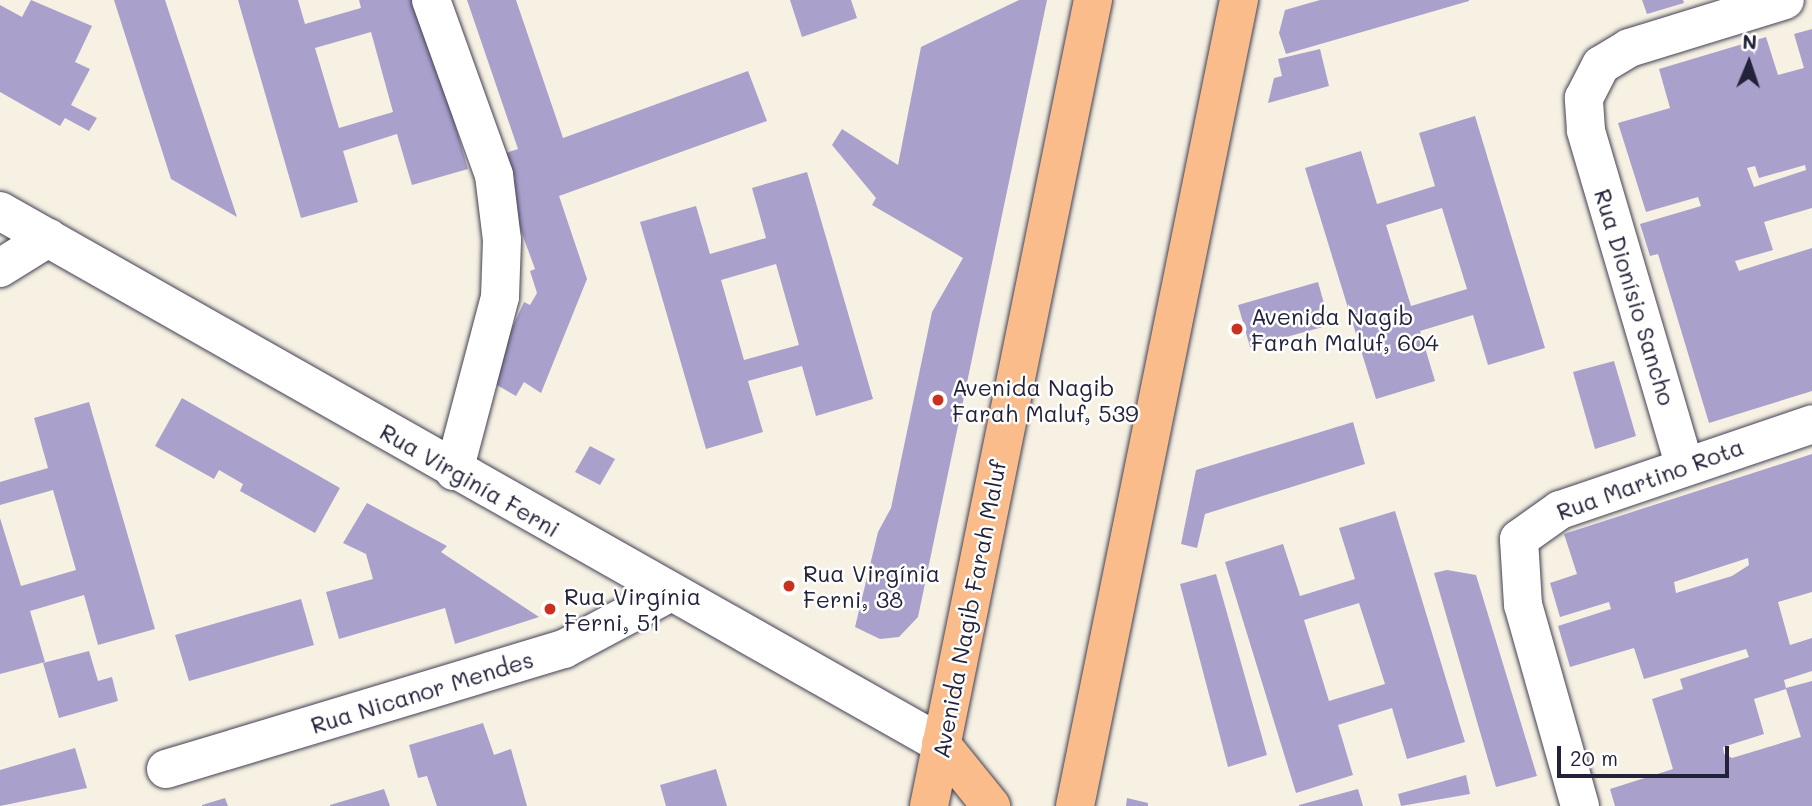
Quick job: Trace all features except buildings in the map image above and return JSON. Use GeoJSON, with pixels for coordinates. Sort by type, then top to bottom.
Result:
{"type":"FeatureCollection","features":[{"type":"Feature","properties":{"kind":"main road","name":"Avenida Nagib Farah Maluf"},"geometry":{"type":"LineString","coordinates":[[929,806],[1093,0]]}},
{"type":"Feature","properties":{"kind":"main road"},"geometry":{"type":"LineString","coordinates":[[1075,806],[1239,0]]}},
{"type":"Feature","properties":{"kind":"main road"},"geometry":{"type":"LineString","coordinates":[[941,744],[991,806]]}},
{"type":"Feature","properties":{"kind":"street"},"geometry":{"type":"LineString","coordinates":[[431,0],[494,175],[502,240],[500,297],[454,471]]}},
{"type":"Feature","properties":{"kind":"street","name":"Rua Dionísio Sancho"},"geometry":{"type":"LineString","coordinates":[[1684,464],[1586,130],[1584,98],[1601,65],[1629,48],[1785,0]]}},
{"type":"Feature","properties":{"kind":"street","name":"Rua Virginía Ferni"},"geometry":{"type":"LineString","coordinates":[[0,211],[669,593],[941,744]]}},
{"type":"Feature","properties":{"kind":"street"},"geometry":{"type":"LineString","coordinates":[[0,268],[48,238]]}},
{"type":"Feature","properties":{"kind":"street","name":"Rua Martino Rota"},"geometry":{"type":"LineString","coordinates":[[1580,806],[1523,605],[1519,539],[1540,520],[1684,464],[1812,424]]}},
{"type":"Feature","properties":{"kind":"street","name":"Rua Nicanor Mendes"},"geometry":{"type":"LineString","coordinates":[[166,769],[564,649],[669,593]]}},
{"type":"Feature","properties":{"kind":"place","name":"Avenida Nagib Farah Maluf, 604"},"geometry":{"type":"Point","coordinates":[1237,329]}},
{"type":"Feature","properties":{"kind":"place","name":"Avenida Nagib Farah Maluf, 539"},"geometry":{"type":"Point","coordinates":[938,400]}},
{"type":"Feature","properties":{"kind":"place","name":"Rua Virgínia Ferni, 38"},"geometry":{"type":"Point","coordinates":[789,586]}},
{"type":"Feature","properties":{"kind":"place","name":"Rua Virgínia Ferni, 51"},"geometry":{"type":"Point","coordinates":[550,609]}}]}
